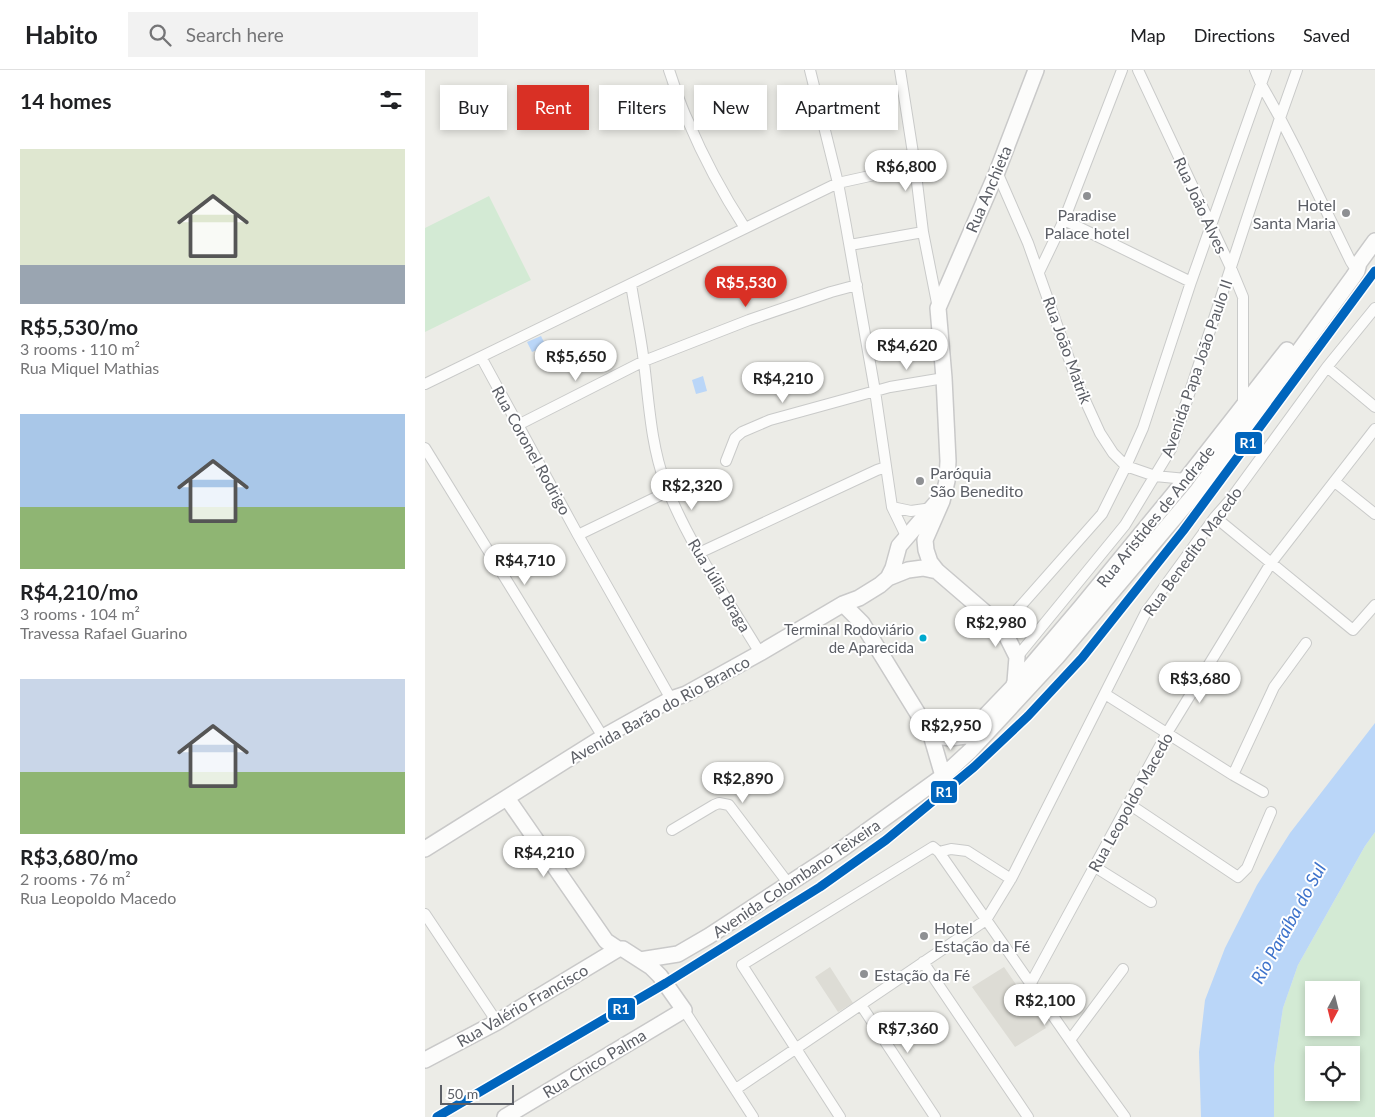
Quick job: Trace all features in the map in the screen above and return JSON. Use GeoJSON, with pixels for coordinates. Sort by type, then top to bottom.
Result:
{"type":"FeatureCollection","features":[{"type":"Feature","properties":{"kind":"main road","name":"Rua Anchieta"},"geometry":{"type":"LineString","coordinates":[[938,308],[997,172],[1036,70]]}},
{"type":"Feature","properties":{"kind":"main road","name":"Rua Aristides de Andrade"},"geometry":{"type":"LineString","coordinates":[[943,776],[970,750],[1057,657],[1198,490],[1375,241]]}},
{"type":"Feature","properties":{"kind":"main road","name":"Rua Aristides de Andrade"},"geometry":{"type":"LineString","coordinates":[[931,735],[951,738],[966,736],[1013,687],[1186,479],[1356,267]]}},
{"type":"Feature","properties":{"kind":"main road"},"geometry":{"type":"LineString","coordinates":[[930,570],[925,540],[942,501],[947,481],[948,461],[938,308]]}},
{"type":"Feature","properties":{"kind":"main road"},"geometry":{"type":"LineString","coordinates":[[863,623],[859,598],[880,585],[887,578],[893,568],[899,546],[944,493]]}},
{"type":"Feature","properties":{"kind":"main road"},"geometry":{"type":"LineString","coordinates":[[906,536],[921,549],[930,570],[1003,626],[1017,657],[1013,687]]}},
{"type":"Feature","properties":{"kind":"main road"},"geometry":{"type":"LineString","coordinates":[[887,578],[908,570],[930,570]]}},
{"type":"Feature","properties":{"kind":"main road","name":"Avenida Barão do Rio Branco"},"geometry":{"type":"LineString","coordinates":[[425,849],[603,736],[686,694],[843,604],[859,598]]}},
{"type":"Feature","properties":{"kind":"main road"},"geometry":{"type":"LineString","coordinates":[[843,604],[863,623],[931,735],[943,776]]}},
{"type":"Feature","properties":{"kind":"main road","name":"Avenida Colombano Teixeira"},"geometry":{"type":"LineString","coordinates":[[640,960],[678,954],[709,936],[842,849],[943,776]]}},
{"type":"Feature","properties":{"kind":"main road"},"geometry":{"type":"LineString","coordinates":[[507,798],[611,948],[623,950],[651,967],[660,976],[684,1010]]}},
{"type":"Feature","properties":{"kind":"main road","name":"Rua Valério Francisco"},"geometry":{"type":"LineString","coordinates":[[425,1060],[497,1022],[611,948]]}},
{"type":"Feature","properties":{"kind":"main road"},"geometry":{"type":"LineString","coordinates":[[660,976],[678,954]]}},
{"type":"Feature","properties":{"kind":"main road","name":"Rua Chico Palma"},"geometry":{"type":"LineString","coordinates":[[505,1117],[684,1010]]}},
{"type":"Feature","properties":{"kind":"street"},"geometry":{"type":"LineString","coordinates":[[669,70],[687,120],[703,155],[745,228]]}},
{"type":"Feature","properties":{"kind":"street"},"geometry":{"type":"LineString","coordinates":[[811,70],[838,183],[850,245],[875,391],[892,507],[906,536]]}},
{"type":"Feature","properties":{"kind":"street"},"geometry":{"type":"LineString","coordinates":[[900,70],[923,232],[938,308]]}},
{"type":"Feature","properties":{"kind":"street"},"geometry":{"type":"LineString","coordinates":[[1039,272],[1064,220],[1122,70]]}},
{"type":"Feature","properties":{"kind":"street","name":"Rua João Alves"},"geometry":{"type":"LineString","coordinates":[[1138,70],[1243,297],[1243,406]]}},
{"type":"Feature","properties":{"kind":"street"},"geometry":{"type":"LineString","coordinates":[[1255,70],[1356,267]]}},
{"type":"Feature","properties":{"kind":"street","name":"Avenida Papa João Paulo II"},"geometry":{"type":"LineString","coordinates":[[1003,626],[1102,514],[1126,466],[1143,428],[1191,282],[1266,70]]}},
{"type":"Feature","properties":{"kind":"street","name":"Avenida Papa João Paulo II"},"geometry":{"type":"LineString","coordinates":[[1017,657],[1125,525],[1171,449],[1297,70]]}},
{"type":"Feature","properties":{"kind":"street"},"geometry":{"type":"LineString","coordinates":[[425,384],[838,183],[915,166]]}},
{"type":"Feature","properties":{"kind":"street","name":"Rua João Matrik"},"geometry":{"type":"LineString","coordinates":[[997,172],[1028,243],[1079,387],[1100,433],[1113,453],[1126,466],[1155,476],[1186,479]]}},
{"type":"Feature","properties":{"kind":"street"},"geometry":{"type":"LineString","coordinates":[[1064,220],[1191,282]]}},
{"type":"Feature","properties":{"kind":"street"},"geometry":{"type":"LineString","coordinates":[[850,245],[923,232]]}},
{"type":"Feature","properties":{"kind":"street","name":"Rua Júlia Braga"},"geometry":{"type":"LineString","coordinates":[[631,284],[657,456],[669,491],[699,553],[760,653]]}},
{"type":"Feature","properties":{"kind":"street"},"geometry":{"type":"LineString","coordinates":[[518,425],[644,361],[758,317],[857,285]]}},
{"type":"Feature","properties":{"kind":"street","name":"Rua Benedito Macedo"},"geometry":{"type":"LineString","coordinates":[[986,920],[1011,879],[1146,612],[1327,367],[1375,308]]}},
{"type":"Feature","properties":{"kind":"street","name":"Rua Coronel Rodrigo"},"geometry":{"type":"LineString","coordinates":[[481,357],[671,700]]}},
{"type":"Feature","properties":{"kind":"street"},"geometry":{"type":"LineString","coordinates":[[1327,367],[1375,406]]}},
{"type":"Feature","properties":{"kind":"street"},"geometry":{"type":"LineString","coordinates":[[726,461],[735,438],[742,432],[780,418],[889,387],[944,378]]}},
{"type":"Feature","properties":{"kind":"street","name":"Rua Leopoldo Macedo"},"geometry":{"type":"LineString","coordinates":[[1031,983],[1167,733],[1271,563],[1375,429]]}},
{"type":"Feature","properties":{"kind":"street"},"geometry":{"type":"LineString","coordinates":[[425,448],[603,736]]}},
{"type":"Feature","properties":{"kind":"street"},"geometry":{"type":"LineString","coordinates":[[699,553],[886,467]]}},
{"type":"Feature","properties":{"kind":"street"},"geometry":{"type":"LineString","coordinates":[[1335,482],[1375,514]]}},
{"type":"Feature","properties":{"kind":"street"},"geometry":{"type":"LineString","coordinates":[[578,535],[669,491]]}},
{"type":"Feature","properties":{"kind":"street"},"geometry":{"type":"LineString","coordinates":[[892,507],[911,511],[932,508]]}},
{"type":"Feature","properties":{"kind":"street"},"geometry":{"type":"LineString","coordinates":[[1215,517],[1353,630],[1375,606]]}},
{"type":"Feature","properties":{"kind":"street"},"geometry":{"type":"LineString","coordinates":[[1233,775],[1274,687],[1306,643]]}},
{"type":"Feature","properties":{"kind":"street"},"geometry":{"type":"LineString","coordinates":[[1105,694],[1263,792]]}},
{"type":"Feature","properties":{"kind":"street"},"geometry":{"type":"LineString","coordinates":[[671,830],[714,805],[719,803],[729,805],[788,883]]}},
{"type":"Feature","properties":{"kind":"street"},"geometry":{"type":"LineString","coordinates":[[1129,804],[1238,878],[1247,868],[1271,812]]}},
{"type":"Feature","properties":{"kind":"street"},"geometry":{"type":"LineString","coordinates":[[841,1117],[742,965],[933,847],[939,852],[1125,1117]]}},
{"type":"Feature","properties":{"kind":"street"},"geometry":{"type":"LineString","coordinates":[[939,852],[951,849],[967,852],[1011,879]]}},
{"type":"Feature","properties":{"kind":"street"},"geometry":{"type":"LineString","coordinates":[[1095,867],[1151,902]]}},
{"type":"Feature","properties":{"kind":"street"},"geometry":{"type":"LineString","coordinates":[[425,914],[497,1022]]}},
{"type":"Feature","properties":{"kind":"street"},"geometry":{"type":"LineString","coordinates":[[736,1090],[986,920]]}},
{"type":"Feature","properties":{"kind":"street"},"geometry":{"type":"LineString","coordinates":[[923,962],[1028,1117]]}},
{"type":"Feature","properties":{"kind":"street"},"geometry":{"type":"LineString","coordinates":[[1070,1040],[1123,969]]}},
{"type":"Feature","properties":{"kind":"street"},"geometry":{"type":"LineString","coordinates":[[861,1005],[935,1117]]}},
{"type":"Feature","properties":{"kind":"street"},"geometry":{"type":"LineString","coordinates":[[684,1010],[753,1117]]}},
{"type":"Feature","properties":{"kind":"shaded area"},"geometry":{"type":"Polygon","coordinates":[[[830,967],[853,1003],[838,1012],[815,977],[830,967]]]}},
{"type":"Feature","properties":{"kind":"shaded area"},"geometry":{"type":"Polygon","coordinates":[[[1004,967],[1046,1028],[1015,1047],[972,987],[1004,967]]]}},
{"type":"Feature","properties":{"kind":"green space"},"geometry":{"type":"Polygon","coordinates":[[[489,196],[531,280],[425,332],[425,228],[489,196]]]}},
{"type":"Feature","properties":{"kind":"green space"},"geometry":{"type":"Polygon","coordinates":[[[1375,832],[1375,1117],[1274,1117],[1274,1067],[1283,1008],[1298,965],[1365,846],[1375,832]]]}},
{"type":"Feature","properties":{"kind":"water"},"geometry":{"type":"Polygon","coordinates":[[[541,336],[546,346],[532,352],[527,342],[541,336]]]}},
{"type":"Feature","properties":{"kind":"water"},"geometry":{"type":"Polygon","coordinates":[[[703,376],[707,391],[696,394],[692,380],[703,376]]]}},
{"type":"Feature","properties":{"kind":"water","name":"Rio Paraíba do Sul"},"geometry":{"type":"Polygon","coordinates":[[[1375,723],[1375,832],[1365,846],[1298,965],[1283,1008],[1274,1067],[1274,1117],[1201,1117],[1199,1052],[1205,1000],[1225,948],[1257,885],[1290,833],[1375,723]]]}},
{"type":"Feature","properties":{"kind":"transit line","name":"R1"},"geometry":{"type":"LineString","coordinates":[[437,1117],[666,983],[820,887],[886,840],[974,767],[1028,716],[1082,658],[1183,531],[1375,271]]}},
{"type":"Feature","properties":{"kind":"place","name":"Paradise Palace hotel"},"geometry":{"type":"Point","coordinates":[1087,196]}},
{"type":"Feature","properties":{"kind":"place","name":"Hotel Santa Maria"},"geometry":{"type":"Point","coordinates":[1346,213]}},
{"type":"Feature","properties":{"kind":"place","name":"Paróquia São Benedito"},"geometry":{"type":"Point","coordinates":[920,481]}},
{"type":"Feature","properties":{"kind":"place","name":"Terminal Rodoviário de Aparecida"},"geometry":{"type":"Point","coordinates":[923,638]}},
{"type":"Feature","properties":{"kind":"place","name":"Hotel Estação da Fé"},"geometry":{"type":"Point","coordinates":[924,936]}},
{"type":"Feature","properties":{"kind":"place","name":"Estação da Fé"},"geometry":{"type":"Point","coordinates":[864,974]}}]}
